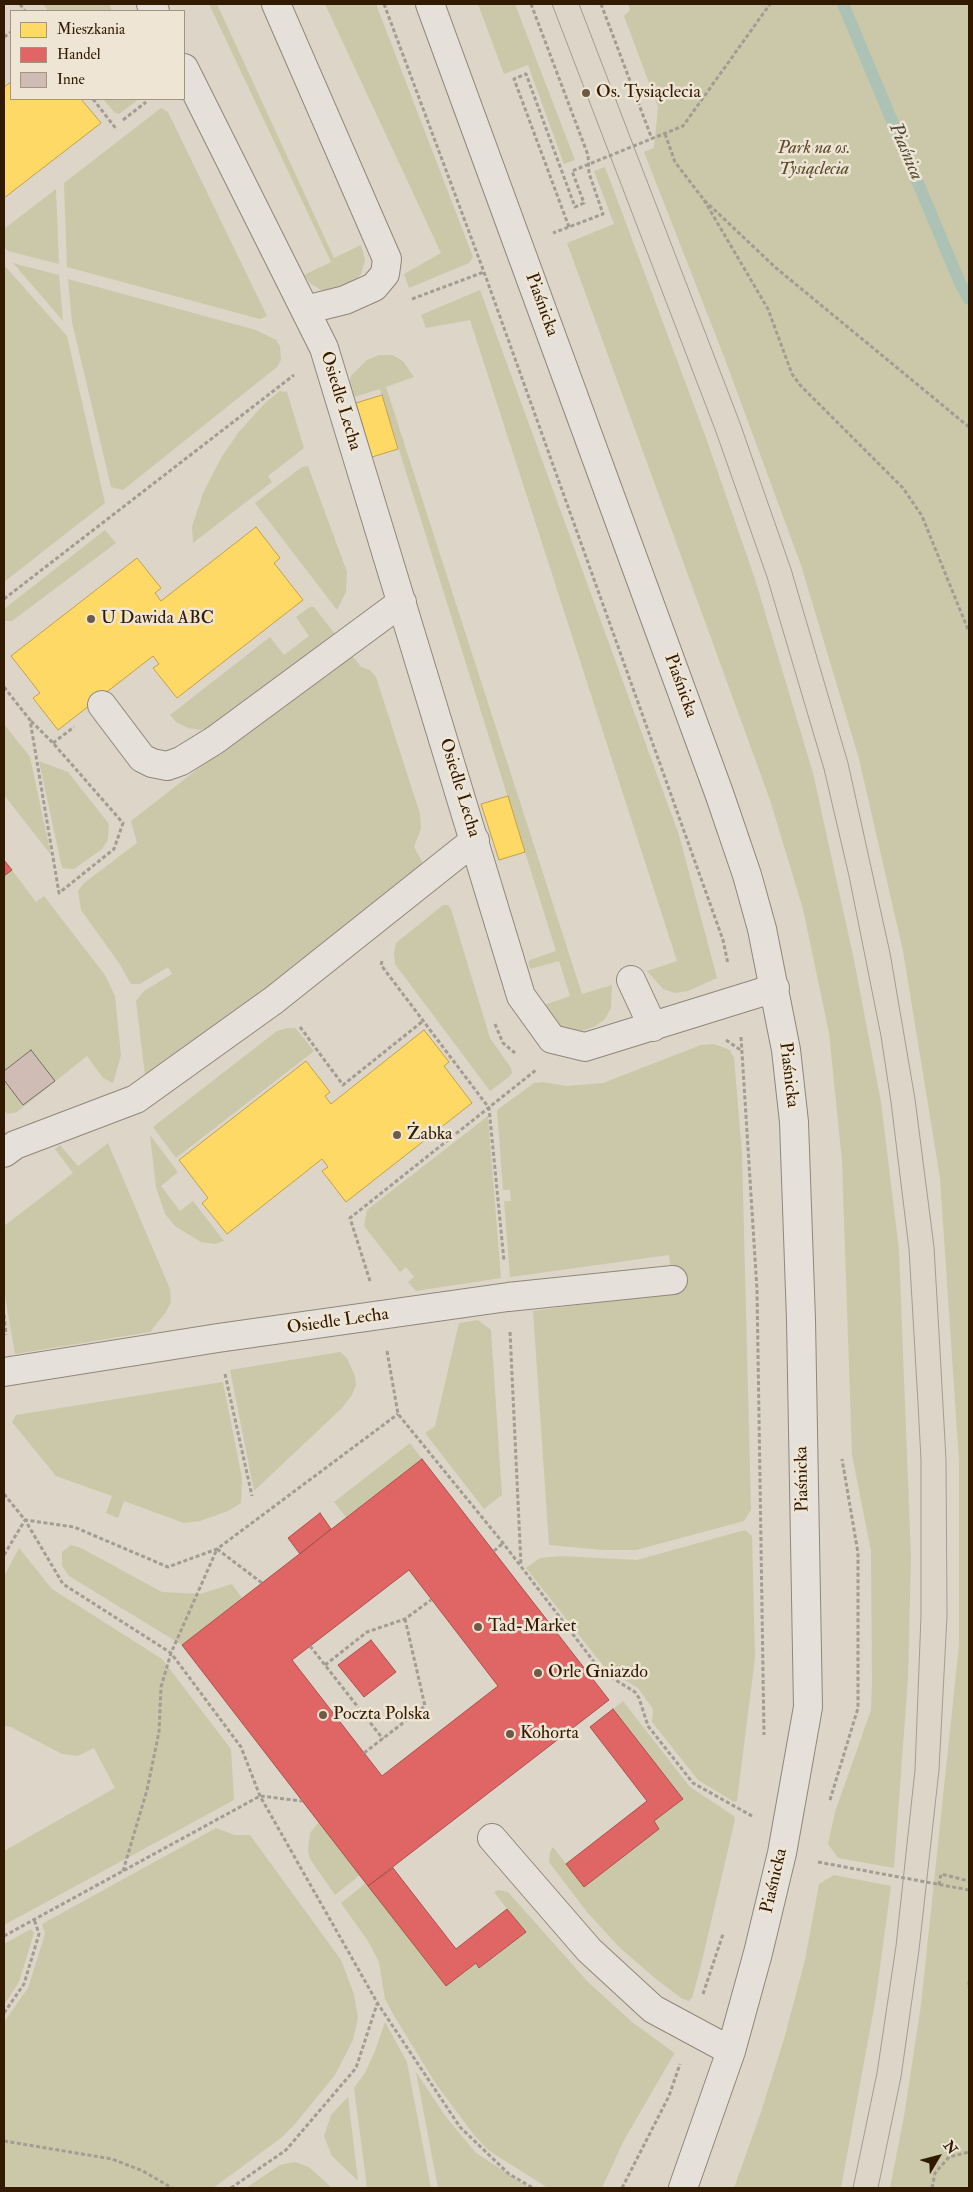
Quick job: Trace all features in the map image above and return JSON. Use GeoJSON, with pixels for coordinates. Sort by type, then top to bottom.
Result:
{"type":"FeatureCollection","features":[{"type":"Feature","properties":{"kind":"street"},"geometry":{"type":"LineString","coordinates":[[276,4],[386,259],[385,274],[374,287],[345,300],[305,310]]}},
{"type":"Feature","properties":{"kind":"street","name":"Piaśnicka"},"geometry":{"type":"LineString","coordinates":[[430,4],[719,793],[747,875],[775,988],[786,1050],[794,1122],[801,1320],[808,1707],[782,1853],[758,1953],[731,2051],[683,2188]]}},
{"type":"Feature","properties":{"kind":"street","name":"Osiedle Lecha"},"geometry":{"type":"LineString","coordinates":[[185,70],[324,348],[521,996],[552,1039],[585,1047],[775,988]]}},
{"type":"Feature","properties":{"kind":"street"},"geometry":{"type":"LineString","coordinates":[[102,705],[142,758],[152,764],[167,766],[180,761],[215,740],[402,602]]}},
{"type":"Feature","properties":{"kind":"street"},"geometry":{"type":"LineString","coordinates":[[8,1145],[136,1099],[274,1000],[475,840]]}},
{"type":"Feature","properties":{"kind":"street"},"geometry":{"type":"LineString","coordinates":[[631,980],[653,1027]]}},
{"type":"Feature","properties":{"kind":"street","name":"Osiedle Lecha"},"geometry":{"type":"LineString","coordinates":[[4,1372],[218,1338],[508,1297],[673,1280]]}},
{"type":"Feature","properties":{"kind":"street"},"geometry":{"type":"LineString","coordinates":[[492,1838],[589,1950],[653,2009],[731,2051]]}},
{"type":"Feature","properties":{"kind":"path"},"geometry":{"type":"LineString","coordinates":[[384,4],[484,272],[723,940],[742,1045],[757,1290],[764,1744]]}},
{"type":"Feature","properties":{"kind":"path"},"geometry":{"type":"LineString","coordinates":[[531,4],[588,155],[588,173],[603,214],[562,230]]}},
{"type":"Feature","properties":{"kind":"path"},"geometry":{"type":"LineString","coordinates":[[601,4],[652,139]]}},
{"type":"Feature","properties":{"kind":"path"},"geometry":{"type":"LineString","coordinates":[[569,227],[514,79],[526,74],[574,207],[584,203],[572,171],[683,126],[770,4]]}},
{"type":"Feature","properties":{"kind":"path"},"geometry":{"type":"LineString","coordinates":[[94,100],[117,130]]}},
{"type":"Feature","properties":{"kind":"path"},"geometry":{"type":"LineString","coordinates":[[123,120],[146,102]]}},
{"type":"Feature","properties":{"kind":"path"},"geometry":{"type":"LineString","coordinates":[[665,134],[676,162],[704,200],[768,309],[792,374],[903,488],[922,516],[969,632]]}},
{"type":"Feature","properties":{"kind":"path"},"geometry":{"type":"LineString","coordinates":[[704,200],[776,268],[969,427]]}},
{"type":"Feature","properties":{"kind":"path"},"geometry":{"type":"LineString","coordinates":[[409,300],[484,272]]}},
{"type":"Feature","properties":{"kind":"path"},"geometry":{"type":"LineString","coordinates":[[4,599],[278,388],[324,348]]}},
{"type":"Feature","properties":{"kind":"path"},"geometry":{"type":"LineString","coordinates":[[4,687],[30,720],[53,743],[123,823],[114,849],[60,893],[30,720]]}},
{"type":"Feature","properties":{"kind":"path"},"geometry":{"type":"LineString","coordinates":[[383,956],[381,965],[489,1108],[508,1297],[521,1566]]}},
{"type":"Feature","properties":{"kind":"path"},"geometry":{"type":"LineString","coordinates":[[299,1026],[344,1085],[423,1021]]}},
{"type":"Feature","properties":{"kind":"path"},"geometry":{"type":"LineString","coordinates":[[537,1070],[350,1218],[381,1316],[398,1414],[503,1543],[601,1671],[634,1692],[639,1698],[648,1726],[693,1783],[752,1817]]}},
{"type":"Feature","properties":{"kind":"path"},"geometry":{"type":"LineString","coordinates":[[218,1338],[252,1496]]}},
{"type":"Feature","properties":{"kind":"path"},"geometry":{"type":"LineString","coordinates":[[25,1520],[74,1527],[168,1567],[217,1549],[398,1414]]}},
{"type":"Feature","properties":{"kind":"path"},"geometry":{"type":"LineString","coordinates":[[4,1494],[25,1520],[63,1584],[171,1653],[241,1747],[260,1796],[378,2004],[460,2127],[509,2174],[533,2188]]}},
{"type":"Feature","properties":{"kind":"path"},"geometry":{"type":"LineString","coordinates":[[4,1555],[25,1520]]}},
{"type":"Feature","properties":{"kind":"path"},"geometry":{"type":"LineString","coordinates":[[494,1551],[503,1543]]}},
{"type":"Feature","properties":{"kind":"path"},"geometry":{"type":"LineString","coordinates":[[217,1549],[262,1583]]}},
{"type":"Feature","properties":{"kind":"path"},"geometry":{"type":"LineString","coordinates":[[123,1871],[149,1780],[159,1732],[161,1687],[171,1653],[217,1549]]}},
{"type":"Feature","properties":{"kind":"path"},"geometry":{"type":"LineString","coordinates":[[325,1664],[367,1632],[405,1619],[431,1600]]}},
{"type":"Feature","properties":{"kind":"path"},"geometry":{"type":"LineString","coordinates":[[364,1753],[425,1706],[405,1619]]}},
{"type":"Feature","properties":{"kind":"path"},"geometry":{"type":"LineString","coordinates":[[310,1646],[383,1739]]}},
{"type":"Feature","properties":{"kind":"path"},"geometry":{"type":"LineString","coordinates":[[4,1936],[260,1796],[302,1801]]}},
{"type":"Feature","properties":{"kind":"path"},"geometry":{"type":"LineString","coordinates":[[750,1826],[754,1808]]}},
{"type":"Feature","properties":{"kind":"path"},"geometry":{"type":"LineString","coordinates":[[782,1853],[969,1890]]}},
{"type":"Feature","properties":{"kind":"path"},"geometry":{"type":"LineString","coordinates":[[939,1885],[941,1874],[969,1880]]}},
{"type":"Feature","properties":{"kind":"path"},"geometry":{"type":"LineString","coordinates":[[4,2013],[24,1984],[39,1934],[34,1919]]}},
{"type":"Feature","properties":{"kind":"path"},"geometry":{"type":"LineString","coordinates":[[622,2188],[669,2096],[723,1933]]}},
{"type":"Feature","properties":{"kind":"path"},"geometry":{"type":"LineString","coordinates":[[969,1981],[969,1988]]}},
{"type":"Feature","properties":{"kind":"path"},"geometry":{"type":"LineString","coordinates":[[230,2188],[286,2150],[356,2068],[378,2004]]}},
{"type":"Feature","properties":{"kind":"path"},"geometry":{"type":"LineString","coordinates":[[4,2141],[112,2158],[143,2171],[172,2188]]}},
{"type":"Feature","properties":{"kind":"path"},"geometry":{"type":"LineString","coordinates":[[932,2188],[935,2173],[949,2157],[969,2152]]}},
{"type":"Feature","properties":{"kind":"green space"},"geometry":{"type":"Polygon","coordinates":[[[43,4],[109,4],[112,10],[47,10],[43,4]]]}},
{"type":"Feature","properties":{"kind":"green space"},"geometry":{"type":"Polygon","coordinates":[[[209,4],[217,4],[334,258],[361,245],[365,260],[361,274],[353,283],[332,291],[321,290],[311,284],[304,275],[331,262],[209,4]]]}},
{"type":"Feature","properties":{"kind":"green space"},"geometry":{"type":"Polygon","coordinates":[[[325,4],[376,4],[473,257],[469,263],[409,288],[404,274],[441,253],[325,4]]]}},
{"type":"Feature","properties":{"kind":"green space"},"geometry":{"type":"Polygon","coordinates":[[[478,4],[515,4],[575,160],[564,164],[528,65],[504,74],[478,4]]]}},
{"type":"Feature","properties":{"kind":"green space","name":"Park na os. Tysiąclecia"},"geometry":{"type":"Polygon","coordinates":[[[628,4],[969,4],[969,2188],[890,2188],[904,2116],[921,2005],[959,1645],[959,1461],[940,1178],[903,951],[859,759],[801,565],[723,354],[644,152],[654,148],[658,107],[624,16],[630,10],[628,4]]]}},
{"type":"Feature","properties":{"kind":"green space"},"geometry":{"type":"Polygon","coordinates":[[[104,100],[138,100],[119,114],[114,112],[104,100]]]}},
{"type":"Feature","properties":{"kind":"green space"},"geometry":{"type":"Polygon","coordinates":[[[161,108],[168,112],[267,316],[260,319],[67,267],[64,183],[161,108]]]}},
{"type":"Feature","properties":{"kind":"green space"},"geometry":{"type":"Polygon","coordinates":[[[605,167],[705,435],[755,579],[813,773],[854,960],[881,1102],[899,1250],[911,1558],[908,1678],[894,1868],[838,1858],[828,1844],[835,1812],[871,1710],[872,1682],[871,1551],[852,1455],[842,1161],[829,1033],[803,909],[770,800],[567,243],[614,224],[594,171],[605,167]]]}},
{"type":"Feature","properties":{"kind":"green space"},"geometry":{"type":"Polygon","coordinates":[[[56,189],[59,264],[8,251],[4,247],[4,229],[56,189]]]}},
{"type":"Feature","properties":{"kind":"green space"},"geometry":{"type":"Polygon","coordinates":[[[13,263],[59,275],[63,321],[13,263]]]}},
{"type":"Feature","properties":{"kind":"green space"},"geometry":{"type":"Polygon","coordinates":[[[4,265],[67,336],[105,503],[4,582],[4,265]]]}},
{"type":"Feature","properties":{"kind":"green space"},"geometry":{"type":"Polygon","coordinates":[[[68,279],[256,330],[276,340],[280,346],[281,360],[277,367],[123,490],[111,487],[72,322],[68,279]]]}},
{"type":"Feature","properties":{"kind":"green space"},"geometry":{"type":"Polygon","coordinates":[[[480,290],[679,835],[717,978],[688,991],[675,993],[663,989],[647,971],[677,961],[470,320],[426,328],[421,315],[480,290]]]}},
{"type":"Feature","properties":{"kind":"green space"},"geometry":{"type":"Polygon","coordinates":[[[379,355],[392,355],[403,361],[414,377],[386,387],[582,994],[612,985],[611,1008],[605,1019],[594,1027],[582,1031],[559,1027],[544,1005],[570,996],[559,961],[530,969],[528,962],[530,960],[556,951],[380,389],[351,398],[349,387],[351,376],[367,360],[379,355]]]}},
{"type":"Feature","properties":{"kind":"green space"},"geometry":{"type":"Polygon","coordinates":[[[280,391],[287,392],[304,448],[268,476],[272,482],[193,543],[192,527],[203,493],[221,458],[238,433],[265,403],[280,391]]]}},
{"type":"Feature","properties":{"kind":"green space"},"geometry":{"type":"Polygon","coordinates":[[[308,466],[347,572],[346,592],[337,610],[255,503],[302,467],[308,466]]]}},
{"type":"Feature","properties":{"kind":"green space"},"geometry":{"type":"Polygon","coordinates":[[[105,530],[116,543],[12,621],[4,621],[4,609],[105,530]]]}},
{"type":"Feature","properties":{"kind":"green space"},"geometry":{"type":"Polygon","coordinates":[[[310,607],[314,607],[335,634],[328,641],[210,728],[201,730],[188,728],[176,722],[170,715],[270,637],[284,655],[309,636],[296,617],[310,607]]]}},
{"type":"Feature","properties":{"kind":"green space"},"geometry":{"type":"Polygon","coordinates":[[[349,651],[361,667],[370,670],[376,677],[420,814],[421,829],[414,847],[425,867],[146,1084],[136,1001],[144,991],[172,974],[168,967],[140,984],[131,984],[119,963],[81,910],[78,891],[84,883],[137,843],[131,821],[349,651]]]}},
{"type":"Feature","properties":{"kind":"green space"},"geometry":{"type":"Polygon","coordinates":[[[4,724],[30,757],[51,855],[4,795],[4,724]]]}},
{"type":"Feature","properties":{"kind":"green space"},"geometry":{"type":"Polygon","coordinates":[[[39,761],[68,772],[109,824],[108,840],[102,849],[74,869],[62,868],[39,761]]]}},
{"type":"Feature","properties":{"kind":"green space"},"geometry":{"type":"Polygon","coordinates":[[[12,870],[36,902],[44,896],[105,975],[115,996],[121,1055],[113,1083],[103,1078],[87,1056],[17,1112],[8,1114],[4,1111],[4,876],[12,870]]]}},
{"type":"Feature","properties":{"kind":"green space"},"geometry":{"type":"Polygon","coordinates":[[[443,905],[448,905],[451,909],[490,1038],[511,1068],[512,1073],[509,1077],[490,1091],[395,964],[394,953],[396,943],[443,905]]]}},
{"type":"Feature","properties":{"kind":"green space"},"geometry":{"type":"Polygon","coordinates":[[[295,1028],[314,1051],[176,1158],[153,1127],[277,1031],[295,1028]]]}},
{"type":"Feature","properties":{"kind":"green space"},"geometry":{"type":"Polygon","coordinates":[[[714,1044],[730,1050],[734,1058],[742,1153],[751,1510],[744,1521],[636,1550],[603,1550],[549,1545],[533,1311],[674,1292],[669,1255],[510,1277],[504,1201],[511,1201],[510,1190],[503,1190],[497,1110],[534,1083],[542,1082],[567,1086],[603,1083],[701,1045],[714,1044]]]}},
{"type":"Feature","properties":{"kind":"green space"},"geometry":{"type":"Polygon","coordinates":[[[488,1116],[501,1278],[416,1291],[408,1282],[414,1277],[406,1267],[400,1272],[364,1226],[367,1210],[488,1116]]]}},
{"type":"Feature","properties":{"kind":"green space"},"geometry":{"type":"Polygon","coordinates":[[[150,1135],[178,1172],[161,1186],[180,1211],[193,1201],[224,1241],[215,1244],[201,1242],[175,1226],[165,1214],[156,1187],[150,1135]]]}},
{"type":"Feature","properties":{"kind":"green space"},"geometry":{"type":"Polygon","coordinates":[[[108,1143],[170,1289],[171,1302],[166,1312],[150,1332],[15,1354],[4,1290],[4,1226],[73,1173],[55,1149],[60,1145],[78,1166],[108,1143]]]}},
{"type":"Feature","properties":{"kind":"green space"},"geometry":{"type":"Polygon","coordinates":[[[478,1320],[491,1330],[502,1495],[484,1509],[425,1433],[435,1426],[459,1323],[478,1320]]]}},
{"type":"Feature","properties":{"kind":"green space"},"geometry":{"type":"Polygon","coordinates":[[[340,1352],[347,1358],[355,1376],[356,1385],[352,1395],[342,1408],[254,1491],[230,1370],[340,1352]]]}},
{"type":"Feature","properties":{"kind":"green space"},"geometry":{"type":"Polygon","coordinates":[[[223,1382],[242,1478],[241,1503],[228,1511],[200,1521],[184,1523],[124,1501],[118,1518],[106,1513],[112,1496],[56,1476],[12,1422],[16,1415],[223,1382]]]}},
{"type":"Feature","properties":{"kind":"green space"},"geometry":{"type":"Polygon","coordinates":[[[410,1443],[422,1459],[346,1517],[334,1502],[410,1443]]]}},
{"type":"Feature","properties":{"kind":"green space"},"geometry":{"type":"Polygon","coordinates":[[[745,1530],[752,1536],[755,1658],[737,1801],[734,1802],[698,1780],[652,1722],[653,1709],[638,1688],[605,1668],[526,1568],[540,1558],[561,1556],[637,1560],[745,1530]]]}},
{"type":"Feature","properties":{"kind":"green space"},"geometry":{"type":"Polygon","coordinates":[[[71,1545],[81,1548],[162,1592],[200,1594],[232,1584],[242,1598],[182,1645],[69,1576],[62,1566],[62,1552],[71,1545]]]}},
{"type":"Feature","properties":{"kind":"green space"},"geometry":{"type":"Polygon","coordinates":[[[19,1548],[52,1589],[162,1659],[231,1749],[234,1800],[4,1925],[4,1851],[115,1788],[94,1748],[78,1756],[62,1754],[11,1727],[4,1726],[4,1576],[19,1548]]]}},
{"type":"Feature","properties":{"kind":"green space"},"geometry":{"type":"Polygon","coordinates":[[[623,1701],[690,1787],[734,1816],[735,1820],[700,1969],[692,1998],[689,2001],[681,1998],[656,1979],[619,1947],[587,1912],[549,1862],[550,1852],[553,1847],[584,1887],[659,1829],[654,1821],[683,1799],[613,1709],[623,1701]]]}},
{"type":"Feature","properties":{"kind":"green space"},"geometry":{"type":"Polygon","coordinates":[[[319,1822],[360,1875],[335,1895],[310,1859],[308,1851],[310,1833],[319,1822]]]}},
{"type":"Feature","properties":{"kind":"green space"},"geometry":{"type":"Polygon","coordinates":[[[216,1828],[235,1835],[250,1835],[341,1960],[354,1994],[358,2018],[353,2040],[335,2075],[295,2124],[281,2138],[213,2188],[4,2188],[4,2022],[28,1988],[45,1934],[42,1924],[216,1828]]]}},
{"type":"Feature","properties":{"kind":"green space"},"geometry":{"type":"Polygon","coordinates":[[[834,1875],[891,1886],[876,1997],[841,2188],[734,2188],[784,2039],[805,1960],[819,1884],[834,1875]]]}},
{"type":"Feature","properties":{"kind":"green space"},"geometry":{"type":"Polygon","coordinates":[[[366,1883],[446,1986],[476,1963],[480,1968],[525,1932],[494,1892],[498,1890],[508,1892],[588,1982],[632,2022],[673,2052],[674,2054],[623,2142],[602,2188],[548,2188],[488,2150],[474,2135],[436,2084],[393,2014],[385,1999],[379,1962],[368,1941],[341,1903],[366,1883]]]}},
{"type":"Feature","properties":{"kind":"green space"},"geometry":{"type":"Polygon","coordinates":[[[31,1929],[34,1933],[19,1982],[4,2005],[4,1944],[31,1929]]]}},
{"type":"Feature","properties":{"kind":"green space"},"geometry":{"type":"Polygon","coordinates":[[[385,2022],[407,2062],[431,2188],[367,2188],[354,2088],[365,2073],[385,2022]]]}},
{"type":"Feature","properties":{"kind":"green space"},"geometry":{"type":"Polygon","coordinates":[[[416,2072],[446,2117],[476,2153],[530,2188],[438,2188],[416,2072]]]}},
{"type":"Feature","properties":{"kind":"green space"},"geometry":{"type":"Polygon","coordinates":[[[348,2097],[358,2181],[332,2156],[324,2136],[331,2115],[348,2097]]]}},
{"type":"Feature","properties":{"kind":"green space"},"geometry":{"type":"Polygon","coordinates":[[[295,2162],[309,2167],[332,2188],[246,2188],[280,2165],[295,2162]]]}},
{"type":"Feature","properties":{"kind":"building: Mieszkania"},"geometry":{"type":"Polygon","coordinates":[[[10,83],[10,100],[82,100],[101,123],[4,198],[4,87],[10,83]]]}},
{"type":"Feature","properties":{"kind":"building: Mieszkania"},"geometry":{"type":"Polygon","coordinates":[[[382,395],[398,449],[372,457],[356,403],[382,395]]]}},
{"type":"Feature","properties":{"kind":"building: Mieszkania"},"geometry":{"type":"Polygon","coordinates":[[[256,527],[280,558],[274,563],[303,600],[177,698],[153,668],[159,664],[153,656],[58,730],[33,698],[40,693],[11,656],[137,558],[161,588],[155,593],[161,601],[256,527]]]}},
{"type":"Feature","properties":{"kind":"building: Mieszkania"},"geometry":{"type":"Polygon","coordinates":[[[508,796],[525,852],[499,860],[481,804],[508,796]]]}},
{"type":"Feature","properties":{"kind":"building: Mieszkania"},"geometry":{"type":"Polygon","coordinates":[[[424,1030],[449,1062],[444,1066],[472,1103],[346,1202],[322,1171],[328,1167],[322,1159],[227,1234],[202,1203],[208,1198],[179,1160],[306,1061],[330,1092],[325,1096],[331,1104],[424,1030]]]}},
{"type":"Feature","properties":{"kind":"building: Handel"},"geometry":{"type":"Polygon","coordinates":[[[4,860],[12,870],[4,876],[4,860]]]}},
{"type":"Feature","properties":{"kind":"building: Handel","name":"Orle Gniazdo"},"geometry":{"type":"Polygon","coordinates":[[[422,1459],[609,1700],[368,1886],[182,1645],[422,1459]],[[409,1570],[292,1660],[382,1776],[498,1686],[409,1570]]]}},
{"type":"Feature","properties":{"kind":"building: Handel"},"geometry":{"type":"Polygon","coordinates":[[[320,1513],[331,1529],[300,1554],[288,1538],[320,1513]]]}},
{"type":"Feature","properties":{"kind":"building: Handel"},"geometry":{"type":"Polygon","coordinates":[[[371,1640],[396,1672],[364,1697],[338,1665],[371,1640]]]}},
{"type":"Feature","properties":{"kind":"building: Handel"},"geometry":{"type":"Polygon","coordinates":[[[613,1709],[683,1799],[654,1821],[659,1829],[584,1887],[566,1864],[647,1801],[590,1727],[613,1709]]]}},
{"type":"Feature","properties":{"kind":"building: Handel"},"geometry":{"type":"Polygon","coordinates":[[[393,1868],[456,1949],[507,1909],[526,1932],[479,1968],[476,1963],[446,1986],[368,1886],[393,1868]]]}},
{"type":"Feature","properties":{"kind":"building: Inne"},"geometry":{"type":"Polygon","coordinates":[[[31,1050],[55,1081],[23,1105],[4,1080],[4,1071],[31,1050]]]}},
{"type":"Feature","properties":{"kind":"waterway","name":"Piaśnica"},"geometry":{"type":"LineString","coordinates":[[843,4],[960,283],[969,299]]}},
{"type":"Feature","properties":{"kind":"tram line"},"geometry":{"type":"LineString","coordinates":[[552,4],[716,432],[767,577],[824,769],[849,876],[881,1036],[891,1102],[909,1249],[918,1403],[921,1460],[921,1616],[915,1770],[896,1946],[877,2073],[853,2188]]}},
{"type":"Feature","properties":{"kind":"tram line"},"geometry":{"type":"LineString","coordinates":[[579,4],[740,423],[791,569],[848,763],[890,953],[915,1099],[934,1247],[946,1460],[947,1616],[939,1770],[919,1950],[901,2077],[878,2188]]}},
{"type":"Feature","properties":{"kind":"place","name":"Os. Tysiąclecia"},"geometry":{"type":"Point","coordinates":[586,93]}},
{"type":"Feature","properties":{"kind":"place","name":"U Dawida ABC"},"geometry":{"type":"Point","coordinates":[91,619]}},
{"type":"Feature","properties":{"kind":"place","name":"Żabka"},"geometry":{"type":"Point","coordinates":[397,1135]}},
{"type":"Feature","properties":{"kind":"place","name":"Tad-Market"},"geometry":{"type":"Point","coordinates":[478,1627]}},
{"type":"Feature","properties":{"kind":"place","name":"Orle Gniazdo"},"geometry":{"type":"Point","coordinates":[538,1673]}},
{"type":"Feature","properties":{"kind":"place","name":"Poczta Polska"},"geometry":{"type":"Point","coordinates":[323,1715]}},
{"type":"Feature","properties":{"kind":"place","name":"Kohorta"},"geometry":{"type":"Point","coordinates":[510,1734]}}]}
